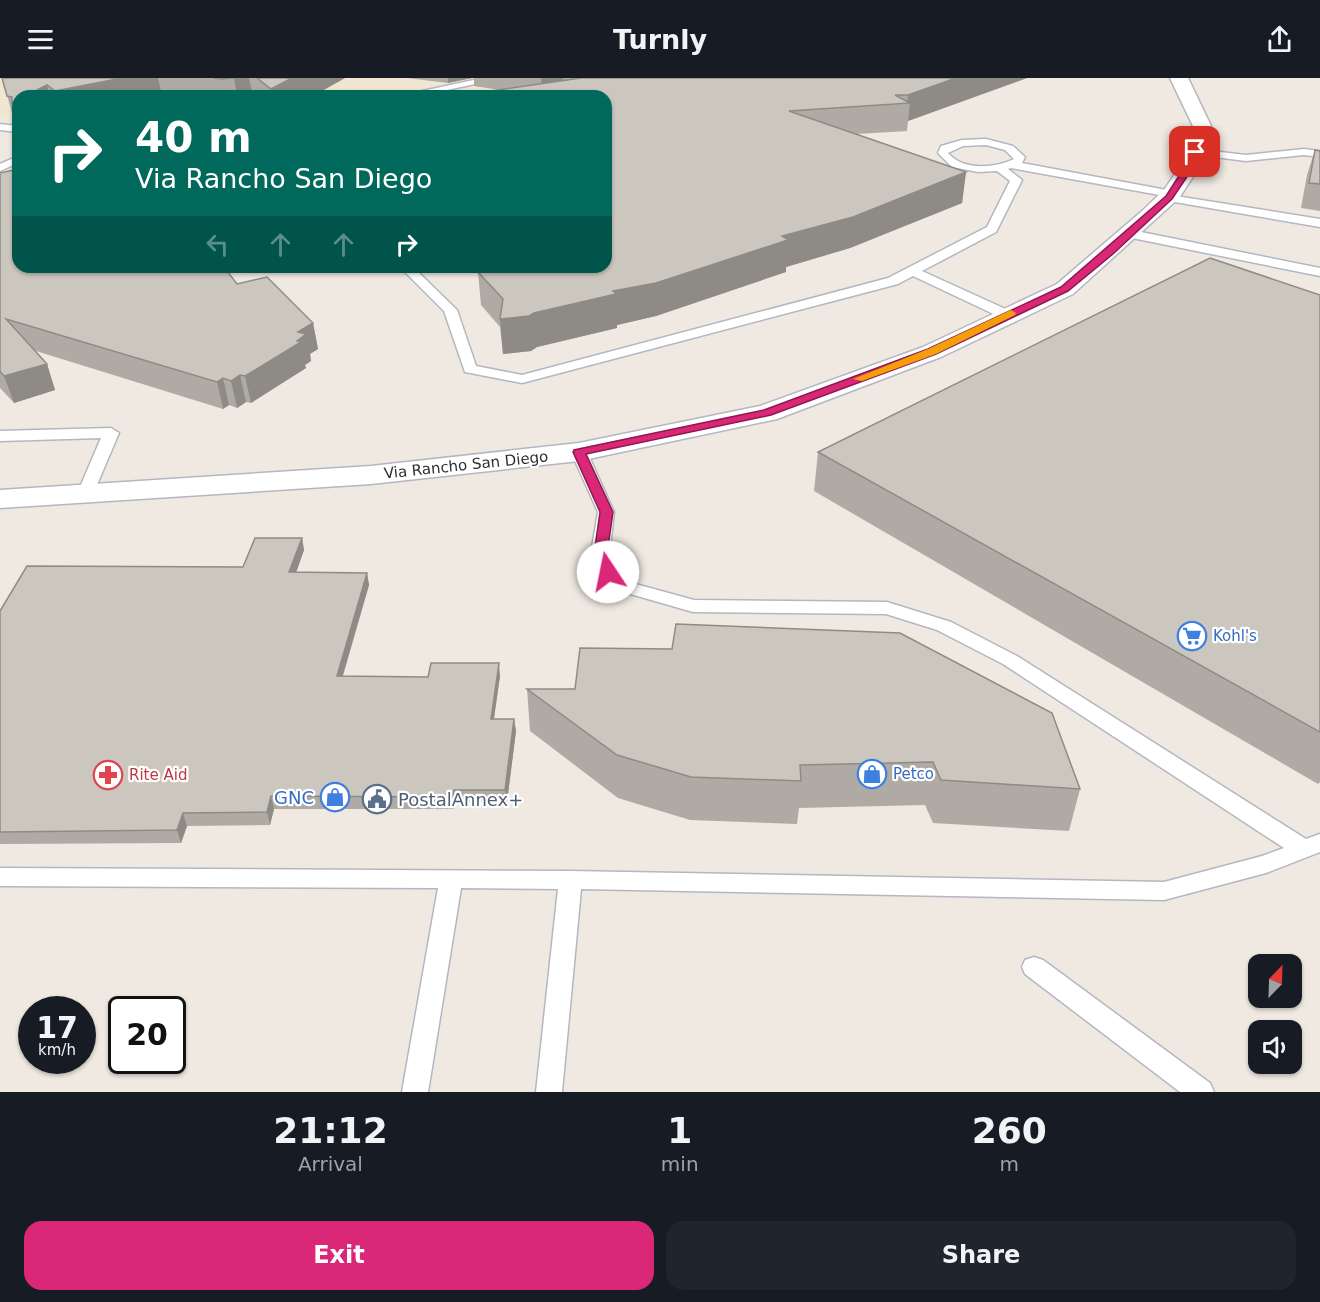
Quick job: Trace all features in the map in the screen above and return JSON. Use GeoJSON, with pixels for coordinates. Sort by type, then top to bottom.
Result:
{"type":"FeatureCollection","features":[{"type":"Feature","properties":{"kind":"street","name":"Via Rancho San Diego"},"geometry":{"type":"LineString","coordinates":[[0,499],[371,475],[579,452],[767,413],[932,352],[1065,289],[1131,234],[1170,196],[1192,162],[1202,126],[1179,78]]}},
{"type":"Feature","properties":{"kind":"lane"},"geometry":{"type":"LineString","coordinates":[[435,90],[498,78]]}},
{"type":"Feature","properties":{"kind":"lane"},"geometry":{"type":"LineString","coordinates":[[1007,167],[1019,161],[1020,157],[1016,152],[993,143],[962,142],[945,148],[943,153],[951,162],[962,166],[1007,167],[1320,223]]}},
{"type":"Feature","properties":{"kind":"lane"},"geometry":{"type":"LineString","coordinates":[[1195,152],[1246,158],[1304,152],[1320,154]]}},
{"type":"Feature","properties":{"kind":"lane"},"geometry":{"type":"LineString","coordinates":[[412,273],[450,310],[470,369],[522,379],[893,281],[992,229],[1016,180],[1007,167]]}},
{"type":"Feature","properties":{"kind":"lane"},"geometry":{"type":"LineString","coordinates":[[1131,234],[1320,272]]}},
{"type":"Feature","properties":{"kind":"lane"},"geometry":{"type":"LineString","coordinates":[[913,271],[1007,315]]}},
{"type":"Feature","properties":{"kind":"lane"},"geometry":{"type":"LineString","coordinates":[[0,436],[111,433],[85,494]]}},
{"type":"Feature","properties":{"kind":"lane"},"geometry":{"type":"LineString","coordinates":[[579,452],[606,512],[602,547],[608,572],[626,587],[693,606],[887,608],[944,626],[1010,660],[1311,846]]}},
{"type":"Feature","properties":{"kind":"lane"},"geometry":{"type":"LineString","coordinates":[[0,877],[570,880],[1164,891],[1266,864],[1311,846]]}},
{"type":"Feature","properties":{"kind":"lane"},"geometry":{"type":"LineString","coordinates":[[415,1092],[451,879]]}},
{"type":"Feature","properties":{"kind":"lane"},"geometry":{"type":"LineString","coordinates":[[549,1092],[570,880]]}},
{"type":"Feature","properties":{"kind":"lane"},"geometry":{"type":"LineString","coordinates":[[1034,967],[1200,1092]]}},
{"type":"Feature","properties":{"kind":"shaded area"},"geometry":{"type":"Polygon","coordinates":[[[0,78],[570,78],[511,90],[12,90],[12,119],[0,117],[0,78]]]}},
{"type":"Feature","properties":{"kind":"building"},"geometry":{"type":"Polygon","coordinates":[[[2,78],[122,78],[60,90],[54,90],[47,85],[37,90],[12,90],[12,97],[7,96],[2,78]]]}},
{"type":"Feature","properties":{"kind":"building"},"geometry":{"type":"Polygon","coordinates":[[[257,78],[292,78],[271,89],[257,78]]]}},
{"type":"Feature","properties":{"kind":"building"},"geometry":{"type":"Polygon","coordinates":[[[581,78],[956,78],[908,95],[895,95],[910,103],[789,111],[966,172],[853,217],[782,236],[788,240],[656,283],[613,291],[616,294],[529,316],[500,319],[503,299],[479,273],[612,273],[612,90],[498,90],[581,78]]]}},
{"type":"Feature","properties":{"kind":"building"},"geometry":{"type":"Polygon","coordinates":[[[1315,150],[1320,151],[1320,184],[1309,183],[1315,150]]]}},
{"type":"Feature","properties":{"kind":"building"},"geometry":{"type":"Polygon","coordinates":[[[12,170],[12,273],[229,273],[237,284],[267,277],[313,323],[298,332],[306,334],[297,341],[301,342],[245,376],[240,375],[231,381],[223,378],[217,382],[6,319],[47,364],[4,376],[0,371],[0,173],[12,170]]]}},
{"type":"Feature","properties":{"kind":"building","name":"Kohl's"},"geometry":{"type":"Polygon","coordinates":[[[1210,258],[1320,295],[1320,732],[818,452],[1210,258]]]}},
{"type":"Feature","properties":{"kind":"building"},"geometry":{"type":"Polygon","coordinates":[[[255,538],[302,538],[289,572],[367,573],[337,676],[428,677],[431,663],[499,663],[491,719],[514,719],[505,790],[454,790],[452,797],[271,796],[267,812],[183,813],[177,830],[0,832],[0,611],[27,566],[243,567],[255,538]]]}},
{"type":"Feature","properties":{"kind":"building"},"geometry":{"type":"Polygon","coordinates":[[[676,624],[900,633],[1052,713],[1080,789],[941,780],[933,762],[800,765],[801,781],[691,777],[617,755],[527,689],[575,689],[580,648],[672,649],[676,624]]]}},
{"type":"Feature","properties":{"kind":"slow traffic"},"geometry":{"type":"LineString","coordinates":[[858,379],[932,352],[1011,313]]}},
{"type":"Feature","properties":{"kind":"place","name":"Kohl's"},"geometry":{"type":"Point","coordinates":[1192,636]}},
{"type":"Feature","properties":{"kind":"place","name":"Petco"},"geometry":{"type":"Point","coordinates":[872,774]}},
{"type":"Feature","properties":{"kind":"place","name":"Rite Aid"},"geometry":{"type":"Point","coordinates":[108,775]}},
{"type":"Feature","properties":{"kind":"place","name":"GNC"},"geometry":{"type":"Point","coordinates":[335,797]}},
{"type":"Feature","properties":{"kind":"place","name":"PostalAnnex+"},"geometry":{"type":"Point","coordinates":[377,799]}},
{"type":"Feature","properties":{"kind":"route"},"geometry":{"type":"LineString","coordinates":[[608,572],[602,547],[606,512],[579,452],[767,413],[932,352],[1065,289],[1169,198],[1192,162],[1195,152]]}}]}
